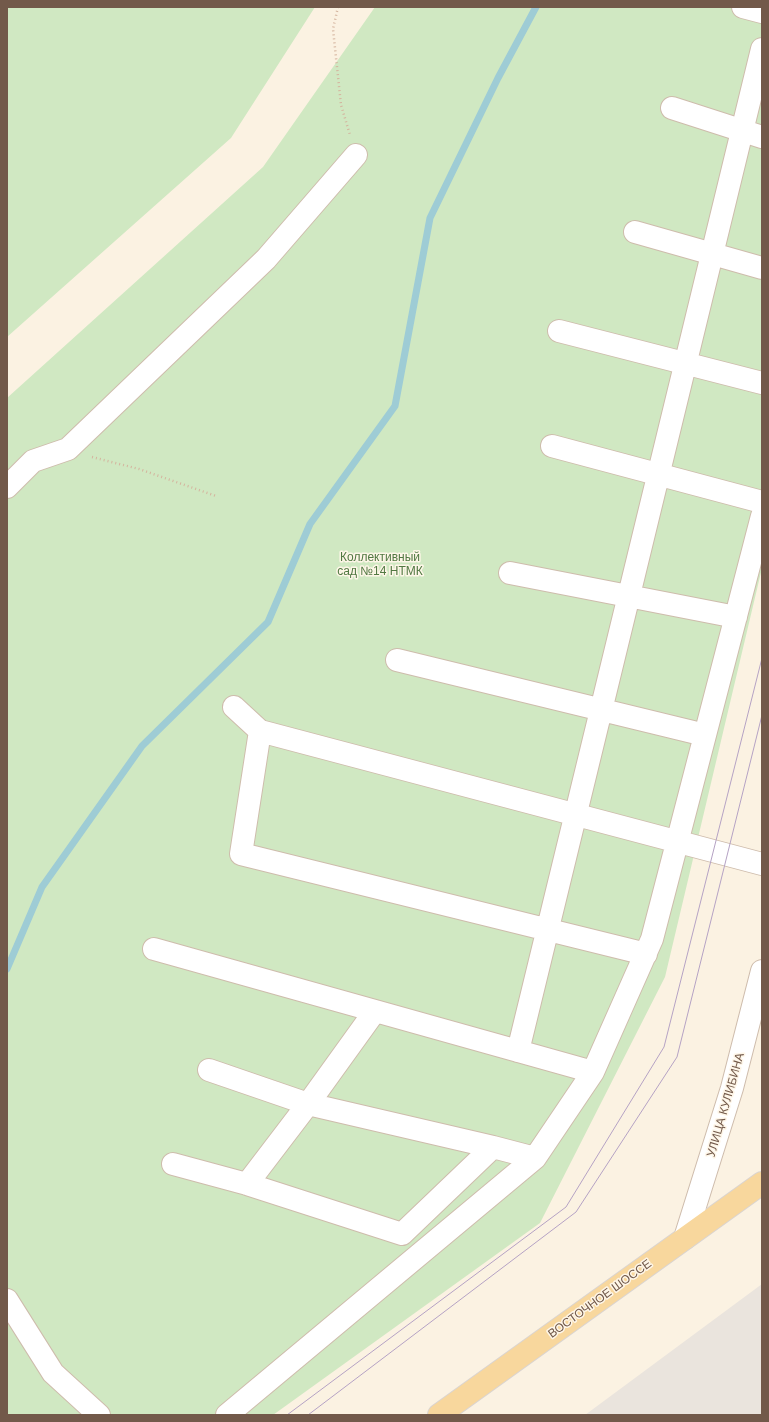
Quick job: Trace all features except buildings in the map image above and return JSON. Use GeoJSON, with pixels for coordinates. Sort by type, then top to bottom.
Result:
{"type":"FeatureCollection","features":[{"type":"Feature","properties":{"kind":"main road","name":"ВОСТОЧНОЕ ШОССЕ"},"geometry":{"type":"LineString","coordinates":[[439,1415],[762,1184]]}},
{"type":"Feature","properties":{"kind":"street"},"geometry":{"type":"LineString","coordinates":[[743,7],[762,12]]}},
{"type":"Feature","properties":{"kind":"street"},"geometry":{"type":"LineString","coordinates":[[518,1051],[712,254],[752,133],[762,50]]}},
{"type":"Feature","properties":{"kind":"street"},"geometry":{"type":"LineString","coordinates":[[672,108],[752,133]]}},
{"type":"Feature","properties":{"kind":"street"},"geometry":{"type":"LineString","coordinates":[[7,487],[33,461],[68,449],[266,259],[356,155]]}},
{"type":"Feature","properties":{"kind":"street"},"geometry":{"type":"LineString","coordinates":[[634,232],[762,268]]}},
{"type":"Feature","properties":{"kind":"street"},"geometry":{"type":"LineString","coordinates":[[559,331],[762,383]]}},
{"type":"Feature","properties":{"kind":"street"},"geometry":{"type":"LineString","coordinates":[[552,446],[762,502]]}},
{"type":"Feature","properties":{"kind":"street"},"geometry":{"type":"LineString","coordinates":[[227,1415],[535,1158],[593,1072],[652,939],[762,516]]}},
{"type":"Feature","properties":{"kind":"street"},"geometry":{"type":"LineString","coordinates":[[510,573],[736,617]]}},
{"type":"Feature","properties":{"kind":"street"},"geometry":{"type":"LineString","coordinates":[[397,660],[705,734]]}},
{"type":"Feature","properties":{"kind":"street"},"geometry":{"type":"LineString","coordinates":[[234,707],[260,731],[762,864]]}},
{"type":"Feature","properties":{"kind":"street"},"geometry":{"type":"LineString","coordinates":[[260,731],[241,854],[646,954]]}},
{"type":"Feature","properties":{"kind":"street"},"geometry":{"type":"LineString","coordinates":[[154,949],[593,1072]]}},
{"type":"Feature","properties":{"kind":"street","name":"УЛИЦА КУЛИБИНА"},"geometry":{"type":"LineString","coordinates":[[685,1238],[732,1088],[762,971]]}},
{"type":"Feature","properties":{"kind":"street"},"geometry":{"type":"LineString","coordinates":[[247,1184],[308,1104],[375,1011]]}},
{"type":"Feature","properties":{"kind":"street"},"geometry":{"type":"LineString","coordinates":[[209,1070],[308,1104],[535,1158]]}},
{"type":"Feature","properties":{"kind":"street"},"geometry":{"type":"LineString","coordinates":[[173,1164],[247,1184],[402,1234],[493,1147]]}},
{"type":"Feature","properties":{"kind":"street"},"geometry":{"type":"LineString","coordinates":[[7,1300],[53,1373],[99,1415]]}},
{"type":"Feature","properties":{"kind":"path"},"geometry":{"type":"LineString","coordinates":[[338,7],[333,29],[341,105],[356,155]]}},
{"type":"Feature","properties":{"kind":"path"},"geometry":{"type":"LineString","coordinates":[[65,450],[139,469],[216,496]]}},
{"type":"Feature","properties":{"kind":"shaded area"},"geometry":{"type":"Polygon","coordinates":[[[762,1284],[762,1415],[585,1415],[762,1284]]]}},
{"type":"Feature","properties":{"kind":"green space"},"geometry":{"type":"Polygon","coordinates":[[[7,7],[315,7],[231,138],[7,337],[7,7]]]}},
{"type":"Feature","properties":{"kind":"green space","name":"Коллективный сад №14 НТМК"},"geometry":{"type":"Polygon","coordinates":[[[375,7],[762,7],[762,568],[665,977],[540,1223],[273,1415],[7,1415],[7,398],[263,167],[375,7]]]}},
{"type":"Feature","properties":{"kind":"waterway"},"geometry":{"type":"LineString","coordinates":[[7,969],[42,887],[142,746],[268,622],[310,524],[395,406],[430,218],[498,78],[536,7]]}},
{"type":"Feature","properties":{"kind":"tram line"},"geometry":{"type":"LineString","coordinates":[[287,1415],[566,1207],[664,1047],[762,658]]}},
{"type":"Feature","properties":{"kind":"tram line"},"geometry":{"type":"LineString","coordinates":[[308,1415],[576,1212],[677,1057],[762,715]]}}]}
